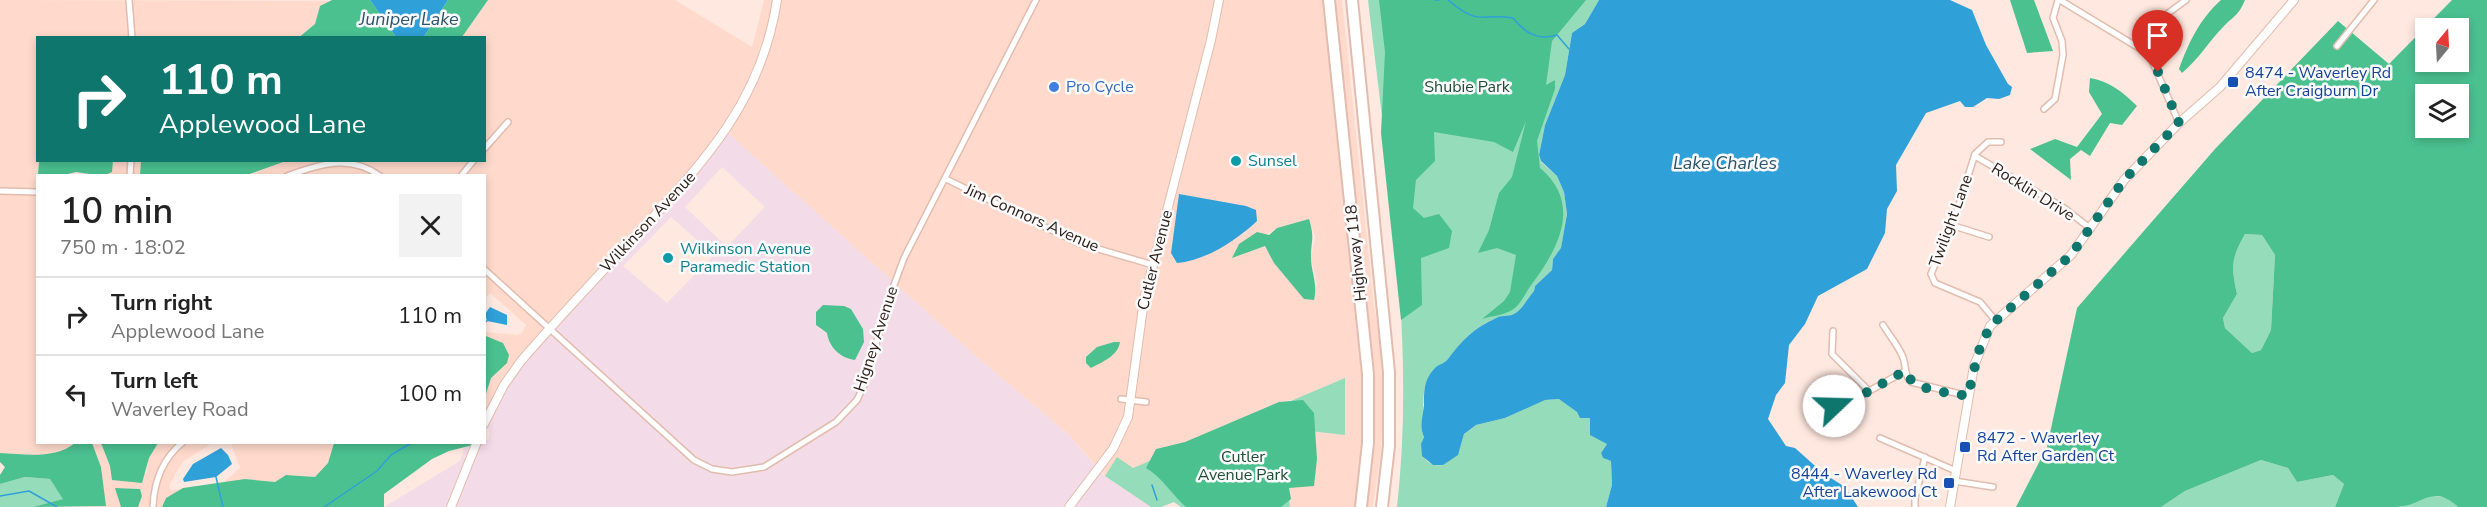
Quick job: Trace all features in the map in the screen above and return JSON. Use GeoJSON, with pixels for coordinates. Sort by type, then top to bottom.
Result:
{"type":"FeatureCollection","features":[{"type":"Feature","properties":{"kind":"highway","name":"Highway 118"},"geometry":{"type":"LineString","coordinates":[[1329,0],[1368,374],[1369,419],[1360,507]]}},
{"type":"Feature","properties":{"kind":"highway","name":"Highway 118"},"geometry":{"type":"LineString","coordinates":[[1352,0],[1389,363],[1389,446],[1382,507]]}},
{"type":"Feature","properties":{"kind":"street"},"geometry":{"type":"LineString","coordinates":[[129,0],[132,36]]}},
{"type":"Feature","properties":{"kind":"street","name":"Wilkinson Avenue"},"geometry":{"type":"LineString","coordinates":[[486,420],[513,372],[550,328],[690,177],[718,142],[753,84],[769,38],[777,0]]}},
{"type":"Feature","properties":{"kind":"street","name":"Higney Avenue"},"geometry":{"type":"LineString","coordinates":[[486,271],[694,460],[712,469],[732,472],[764,467],[836,422],[857,400],[866,381],[897,275],[1036,0]]}},
{"type":"Feature","properties":{"kind":"street","name":"Cutler Avenue"},"geometry":{"type":"LineString","coordinates":[[1069,507],[1113,449],[1125,424],[1132,400],[1142,312],[1211,40],[1219,0]]}},
{"type":"Feature","properties":{"kind":"street"},"geometry":{"type":"LineString","coordinates":[[2044,109],[2055,99],[2063,55],[2063,45],[2053,18],[2059,0],[2144,49],[2153,60],[2179,123]]}},
{"type":"Feature","properties":{"kind":"street"},"geometry":{"type":"LineString","coordinates":[[2144,49],[2164,18],[2186,0]]}},
{"type":"Feature","properties":{"kind":"street"},"geometry":{"type":"LineString","coordinates":[[1950,507],[1968,396],[1978,353],[1995,320],[2056,269],[2091,229],[2124,180],[2179,123],[2231,75],[2294,0]]}},
{"type":"Feature","properties":{"kind":"street"},"geometry":{"type":"LineString","coordinates":[[2337,45],[2374,0]]}},
{"type":"Feature","properties":{"kind":"street"},"geometry":{"type":"LineString","coordinates":[[486,147],[508,122]]}},
{"type":"Feature","properties":{"kind":"street","name":"Twilight Lane"},"geometry":{"type":"LineString","coordinates":[[1995,320],[1980,302],[1935,283],[1932,270],[1951,225],[1975,156],[1985,143],[2001,142]]}},
{"type":"Feature","properties":{"kind":"street","name":"Rocklin Drive"},"geometry":{"type":"LineString","coordinates":[[1975,156],[2064,208],[2091,229]]}},
{"type":"Feature","properties":{"kind":"street"},"geometry":{"type":"LineString","coordinates":[[293,174],[325,163],[345,162],[358,164],[376,174]]}},
{"type":"Feature","properties":{"kind":"street"},"geometry":{"type":"LineString","coordinates":[[463,174],[472,162]]}},
{"type":"Feature","properties":{"kind":"street","name":"Jim Connors Avenue"},"geometry":{"type":"LineString","coordinates":[[946,179],[1078,243],[1153,265]]}},
{"type":"Feature","properties":{"kind":"street"},"geometry":{"type":"LineString","coordinates":[[0,191],[36,192]]}},
{"type":"Feature","properties":{"kind":"street"},"geometry":{"type":"LineString","coordinates":[[1951,225],[1989,237]]}},
{"type":"Feature","properties":{"kind":"street"},"geometry":{"type":"LineString","coordinates":[[1883,325],[1902,353],[1908,379],[1916,385],[1968,396]]}},
{"type":"Feature","properties":{"kind":"street"},"geometry":{"type":"LineString","coordinates":[[1833,331],[1832,354],[1869,391]]}},
{"type":"Feature","properties":{"kind":"street"},"geometry":{"type":"LineString","coordinates":[[1834,406],[1846,404],[1905,371]]}},
{"type":"Feature","properties":{"kind":"street"},"geometry":{"type":"LineString","coordinates":[[1120,399],[1146,402]]}},
{"type":"Feature","properties":{"kind":"street"},"geometry":{"type":"LineString","coordinates":[[1880,438],[1956,471]]}},
{"type":"Feature","properties":{"kind":"street"},"geometry":{"type":"LineString","coordinates":[[153,507],[160,470],[173,450],[180,444]]}},
{"type":"Feature","properties":{"kind":"street"},"geometry":{"type":"LineString","coordinates":[[451,507],[476,444]]}},
{"type":"Feature","properties":{"kind":"street"},"geometry":{"type":"LineString","coordinates":[[1915,507],[1925,457]]}},
{"type":"Feature","properties":{"kind":"street"},"geometry":{"type":"LineString","coordinates":[[1954,481],[1993,487]]}},
{"type":"Feature","properties":{"kind":"shaded area"},"geometry":{"type":"Polygon","coordinates":[[[0,0],[332,1],[320,6],[315,24],[299,36],[36,36],[36,162],[38,162],[38,174],[36,174],[36,444],[74,444],[64,452],[34,456],[0,453],[0,0]]]}},
{"type":"Feature","properties":{"kind":"shaded area"},"geometry":{"type":"Polygon","coordinates":[[[488,0],[675,0],[752,47],[764,0],[1342,0],[1374,306],[1381,342],[1384,399],[1381,451],[1373,507],[1290,507],[1288,488],[1317,459],[1316,432],[1345,434],[1345,391],[1279,402],[1185,442],[1157,449],[1150,461],[1133,468],[1117,458],[1105,476],[1068,434],[977,357],[728,133],[556,318],[486,418],[486,394],[491,378],[506,363],[486,338],[486,332],[517,335],[522,333],[526,325],[490,293],[486,297],[486,174],[252,174],[283,162],[486,162],[486,36],[463,36],[488,0]],[[1246,206],[1172,239],[1171,253],[1186,262],[1206,255],[1245,233],[1256,210],[1246,206]],[[1309,220],[1277,228],[1232,258],[1264,246],[1289,280],[1317,285],[1311,258],[1315,237],[1309,220]]]}},
{"type":"Feature","properties":{"kind":"shaded area"},"geometry":{"type":"Polygon","coordinates":[[[728,132],[977,357],[1068,434],[1104,476],[1279,402],[1290,401],[1345,435],[1289,501],[1290,507],[1181,507],[1174,502],[1161,507],[384,507],[460,461],[464,448],[475,444],[486,444],[486,440],[489,439],[489,429],[486,429],[486,418],[556,318],[728,132]],[[722,167],[685,207],[727,247],[765,207],[722,167]],[[671,217],[623,266],[667,303],[714,255],[671,217]],[[816,326],[827,334],[831,346],[840,355],[864,342],[816,326]]]}},
{"type":"Feature","properties":{"kind":"shaded area"},"geometry":{"type":"Polygon","coordinates":[[[113,162],[141,162],[140,174],[108,174],[112,172],[113,162]]]}},
{"type":"Feature","properties":{"kind":"shaded area"},"geometry":{"type":"Polygon","coordinates":[[[92,444],[101,444],[110,466],[146,474],[149,458],[157,444],[210,444],[184,461],[169,486],[171,490],[183,489],[166,498],[162,507],[138,507],[142,496],[140,489],[116,488],[121,507],[90,507],[105,506],[101,467],[92,444]]]}},
{"type":"Feature","properties":{"kind":"shaded area"},"geometry":{"type":"Polygon","coordinates":[[[231,444],[334,444],[328,463],[315,477],[286,475],[275,482],[245,479],[222,484],[240,468],[231,444]]]}},
{"type":"Feature","properties":{"kind":"green space"},"geometry":{"type":"Polygon","coordinates":[[[332,0],[370,0],[395,36],[300,36],[315,24],[320,6],[332,0]]]}},
{"type":"Feature","properties":{"kind":"green space"},"geometry":{"type":"Polygon","coordinates":[[[448,0],[488,0],[463,36],[424,36],[448,0]]]}},
{"type":"Feature","properties":{"kind":"green space","name":"Shubie Park"},"geometry":{"type":"Polygon","coordinates":[[[1368,0],[1599,0],[1585,24],[1572,33],[1565,75],[1545,125],[1539,155],[1541,162],[1557,176],[1564,192],[1567,214],[1561,249],[1553,259],[1552,270],[1535,286],[1534,291],[1520,310],[1511,316],[1496,318],[1474,331],[1429,376],[1424,391],[1422,427],[1424,437],[1421,448],[1427,461],[1431,464],[1443,465],[1459,451],[1464,434],[1476,425],[1505,418],[1544,400],[1560,399],[1577,412],[1580,418],[1590,418],[1591,435],[1604,440],[1607,444],[1601,453],[1603,458],[1611,461],[1612,485],[1606,507],[1397,507],[1402,444],[1401,317],[1391,190],[1368,0]]]}},
{"type":"Feature","properties":{"kind":"green space"},"geometry":{"type":"Polygon","coordinates":[[[1379,0],[1586,0],[1552,41],[1546,85],[1555,80],[1555,89],[1537,141],[1540,168],[1553,182],[1561,197],[1562,228],[1549,259],[1539,274],[1518,305],[1505,313],[1482,319],[1504,301],[1510,292],[1516,255],[1497,248],[1478,253],[1489,230],[1499,193],[1512,177],[1526,121],[1513,152],[1494,142],[1434,132],[1435,161],[1416,180],[1413,208],[1424,218],[1439,214],[1452,231],[1449,248],[1421,258],[1422,305],[1401,320],[1381,133],[1385,52],[1379,0]]]}},
{"type":"Feature","properties":{"kind":"green space"},"geometry":{"type":"Polygon","coordinates":[[[2010,0],[2034,0],[2053,51],[2027,53],[2010,0]]]}},
{"type":"Feature","properties":{"kind":"green space"},"geometry":{"type":"Polygon","coordinates":[[[2221,0],[2245,0],[2236,14],[2182,73],[2179,69],[2196,32],[2221,0]]]}},
{"type":"Feature","properties":{"kind":"green space"},"geometry":{"type":"Polygon","coordinates":[[[2452,0],[2487,0],[2487,507],[2458,507],[2449,500],[2434,496],[2397,507],[2335,507],[2344,484],[2333,475],[2297,482],[2288,468],[2261,460],[2185,491],[2161,507],[2016,507],[2047,447],[2077,308],[2215,149],[2338,21],[2389,64],[2415,38],[2415,72],[2469,72],[2469,18],[2434,18],[2452,0]],[[2245,234],[2233,263],[2237,294],[2223,318],[2225,328],[2252,353],[2261,350],[2271,330],[2275,255],[2262,235],[2245,234]]]}},
{"type":"Feature","properties":{"kind":"green space"},"geometry":{"type":"Polygon","coordinates":[[[2090,78],[2115,88],[2137,106],[2122,125],[2110,123],[2090,156],[2081,150],[2070,159],[2071,180],[2030,149],[2055,139],[2077,147],[2102,114],[2089,92],[2090,78]]]}},
{"type":"Feature","properties":{"kind":"green space"},"geometry":{"type":"Polygon","coordinates":[[[39,162],[113,162],[112,172],[108,174],[76,172],[38,174],[39,162]]]}},
{"type":"Feature","properties":{"kind":"green space"},"geometry":{"type":"Polygon","coordinates":[[[141,162],[283,162],[250,174],[140,174],[141,162]]]}},
{"type":"Feature","properties":{"kind":"green space"},"geometry":{"type":"Polygon","coordinates":[[[1309,219],[1312,235],[1311,263],[1315,288],[1314,300],[1304,299],[1274,263],[1265,246],[1232,258],[1239,244],[1257,232],[1269,235],[1277,228],[1309,219]]]}},
{"type":"Feature","properties":{"kind":"green space"},"geometry":{"type":"Polygon","coordinates":[[[2245,234],[2262,235],[2275,255],[2271,330],[2261,350],[2252,353],[2225,328],[2223,318],[2237,294],[2233,263],[2245,234]]]}},
{"type":"Feature","properties":{"kind":"green space"},"geometry":{"type":"Polygon","coordinates":[[[823,305],[844,306],[851,309],[863,329],[864,342],[855,360],[836,351],[827,333],[816,325],[816,312],[823,305]]]}},
{"type":"Feature","properties":{"kind":"green space"},"geometry":{"type":"Polygon","coordinates":[[[486,336],[503,343],[509,355],[507,363],[491,378],[486,394],[486,336]]]}},
{"type":"Feature","properties":{"kind":"green space"},"geometry":{"type":"Polygon","coordinates":[[[1120,342],[1119,347],[1109,358],[1091,368],[1086,363],[1086,357],[1097,347],[1120,342]]]}},
{"type":"Feature","properties":{"kind":"green space","name":"Cutler Avenue Park"},"geometry":{"type":"Polygon","coordinates":[[[1345,378],[1345,435],[1301,430],[1284,452],[1290,507],[1181,507],[1174,502],[1161,507],[1151,507],[1105,476],[1117,457],[1133,468],[1345,378]]]}},
{"type":"Feature","properties":{"kind":"green space","name":"Cutler Avenue Park"},"geometry":{"type":"Polygon","coordinates":[[[1303,400],[1314,413],[1317,459],[1314,486],[1289,488],[1291,499],[1281,507],[1186,507],[1157,476],[1146,468],[1156,449],[1185,442],[1279,402],[1303,400]]]}},
{"type":"Feature","properties":{"kind":"green space"},"geometry":{"type":"Polygon","coordinates":[[[73,444],[92,444],[101,467],[106,506],[33,507],[63,499],[50,479],[25,477],[0,484],[0,475],[5,467],[0,462],[0,453],[48,454],[73,444]]]}},
{"type":"Feature","properties":{"kind":"green space"},"geometry":{"type":"Polygon","coordinates":[[[101,444],[157,444],[149,458],[142,483],[112,480],[110,466],[101,444]]]}},
{"type":"Feature","properties":{"kind":"green space"},"geometry":{"type":"Polygon","coordinates":[[[334,444],[477,444],[449,451],[432,459],[384,494],[384,507],[162,507],[166,498],[183,488],[245,479],[275,482],[286,475],[315,477],[328,463],[334,444]]]}},
{"type":"Feature","properties":{"kind":"green space"},"geometry":{"type":"Polygon","coordinates":[[[2261,460],[2288,468],[2297,482],[2333,475],[2344,484],[2335,507],[2161,507],[2185,491],[2261,460]]]}},
{"type":"Feature","properties":{"kind":"green space"},"geometry":{"type":"Polygon","coordinates":[[[25,477],[50,479],[64,499],[33,507],[0,507],[0,484],[25,477]]]}},
{"type":"Feature","properties":{"kind":"green space"},"geometry":{"type":"Polygon","coordinates":[[[115,488],[140,489],[142,496],[138,507],[121,507],[115,488]]]}},
{"type":"Feature","properties":{"kind":"green space"},"geometry":{"type":"Polygon","coordinates":[[[2427,495],[2449,498],[2458,507],[2401,507],[2427,495]]]}},
{"type":"Feature","properties":{"kind":"water","name":"Juniper Lake"},"geometry":{"type":"Polygon","coordinates":[[[370,0],[448,0],[424,36],[395,36],[370,0]]]}},
{"type":"Feature","properties":{"kind":"water","name":"Lake Charles"},"geometry":{"type":"Polygon","coordinates":[[[1599,0],[1950,0],[1972,10],[1986,45],[2008,84],[2012,87],[2010,95],[1999,99],[1987,98],[1973,107],[1965,107],[1960,101],[1926,113],[1896,165],[1897,191],[1887,209],[1885,233],[1867,269],[1818,296],[1805,324],[1789,345],[1785,383],[1776,395],[1768,419],[1786,446],[1795,448],[1823,473],[1845,487],[1858,507],[1606,507],[1612,485],[1611,461],[1603,458],[1601,453],[1607,444],[1590,435],[1590,418],[1580,418],[1577,412],[1559,399],[1545,400],[1505,418],[1476,425],[1464,434],[1458,455],[1443,465],[1433,465],[1422,456],[1421,444],[1424,437],[1422,421],[1425,389],[1429,376],[1475,331],[1496,318],[1512,315],[1519,310],[1534,291],[1535,286],[1552,270],[1553,259],[1561,248],[1567,214],[1564,192],[1557,176],[1541,161],[1539,155],[1545,125],[1565,75],[1572,33],[1585,24],[1599,0]]]}},
{"type":"Feature","properties":{"kind":"water"},"geometry":{"type":"Polygon","coordinates":[[[1179,194],[1246,206],[1256,210],[1257,221],[1240,235],[1209,254],[1177,263],[1171,253],[1179,194]]]}},
{"type":"Feature","properties":{"kind":"water"},"geometry":{"type":"Polygon","coordinates":[[[490,307],[507,315],[507,325],[487,321],[486,313],[490,307]]]}},
{"type":"Feature","properties":{"kind":"water"},"geometry":{"type":"Polygon","coordinates":[[[221,448],[228,455],[232,464],[216,477],[184,482],[183,479],[193,464],[221,448]]]}},
{"type":"Feature","properties":{"kind":"waterway"},"geometry":{"type":"LineString","coordinates":[[1448,0],[1467,14],[1513,18],[1522,28],[1532,34],[1544,37],[1557,35],[1569,49]]}},
{"type":"Feature","properties":{"kind":"waterway"},"geometry":{"type":"LineString","coordinates":[[324,507],[377,471],[391,455],[410,444]]}},
{"type":"Feature","properties":{"kind":"waterway"},"geometry":{"type":"LineString","coordinates":[[216,477],[223,507]]}},
{"type":"Feature","properties":{"kind":"waterway"},"geometry":{"type":"LineString","coordinates":[[1152,485],[1157,500]]}},
{"type":"Feature","properties":{"kind":"waterway"},"geometry":{"type":"LineString","coordinates":[[0,496],[29,491],[57,507]]}},
{"type":"Feature","properties":{"kind":"place","name":"8474 - Waverley Rd After Craigburn Dr"},"geometry":{"type":"Point","coordinates":[2233,82]}},
{"type":"Feature","properties":{"kind":"place","name":"Pro Cycle"},"geometry":{"type":"Point","coordinates":[1054,87]}},
{"type":"Feature","properties":{"kind":"place","name":"Sunsel"},"geometry":{"type":"Point","coordinates":[1236,161]}},
{"type":"Feature","properties":{"kind":"place","name":"Wilkinson Avenue Paramedic Station"},"geometry":{"type":"Point","coordinates":[668,258]}},
{"type":"Feature","properties":{"kind":"place","name":"8472 - Waverley Rd After Garden Ct"},"geometry":{"type":"Point","coordinates":[1965,447]}},
{"type":"Feature","properties":{"kind":"place","name":"8444 - Waverley Rd After Lakewood Ct"},"geometry":{"type":"Point","coordinates":[1949,483]}},
{"type":"Feature","properties":{"kind":"route"},"geometry":{"type":"LineString","coordinates":[[1834,406],[1846,404],[1905,371],[1908,379],[1916,385],[1968,396],[1983,337],[1990,326],[2071,255],[2081,244],[2124,180],[2179,123],[2158,72]]}}]}
